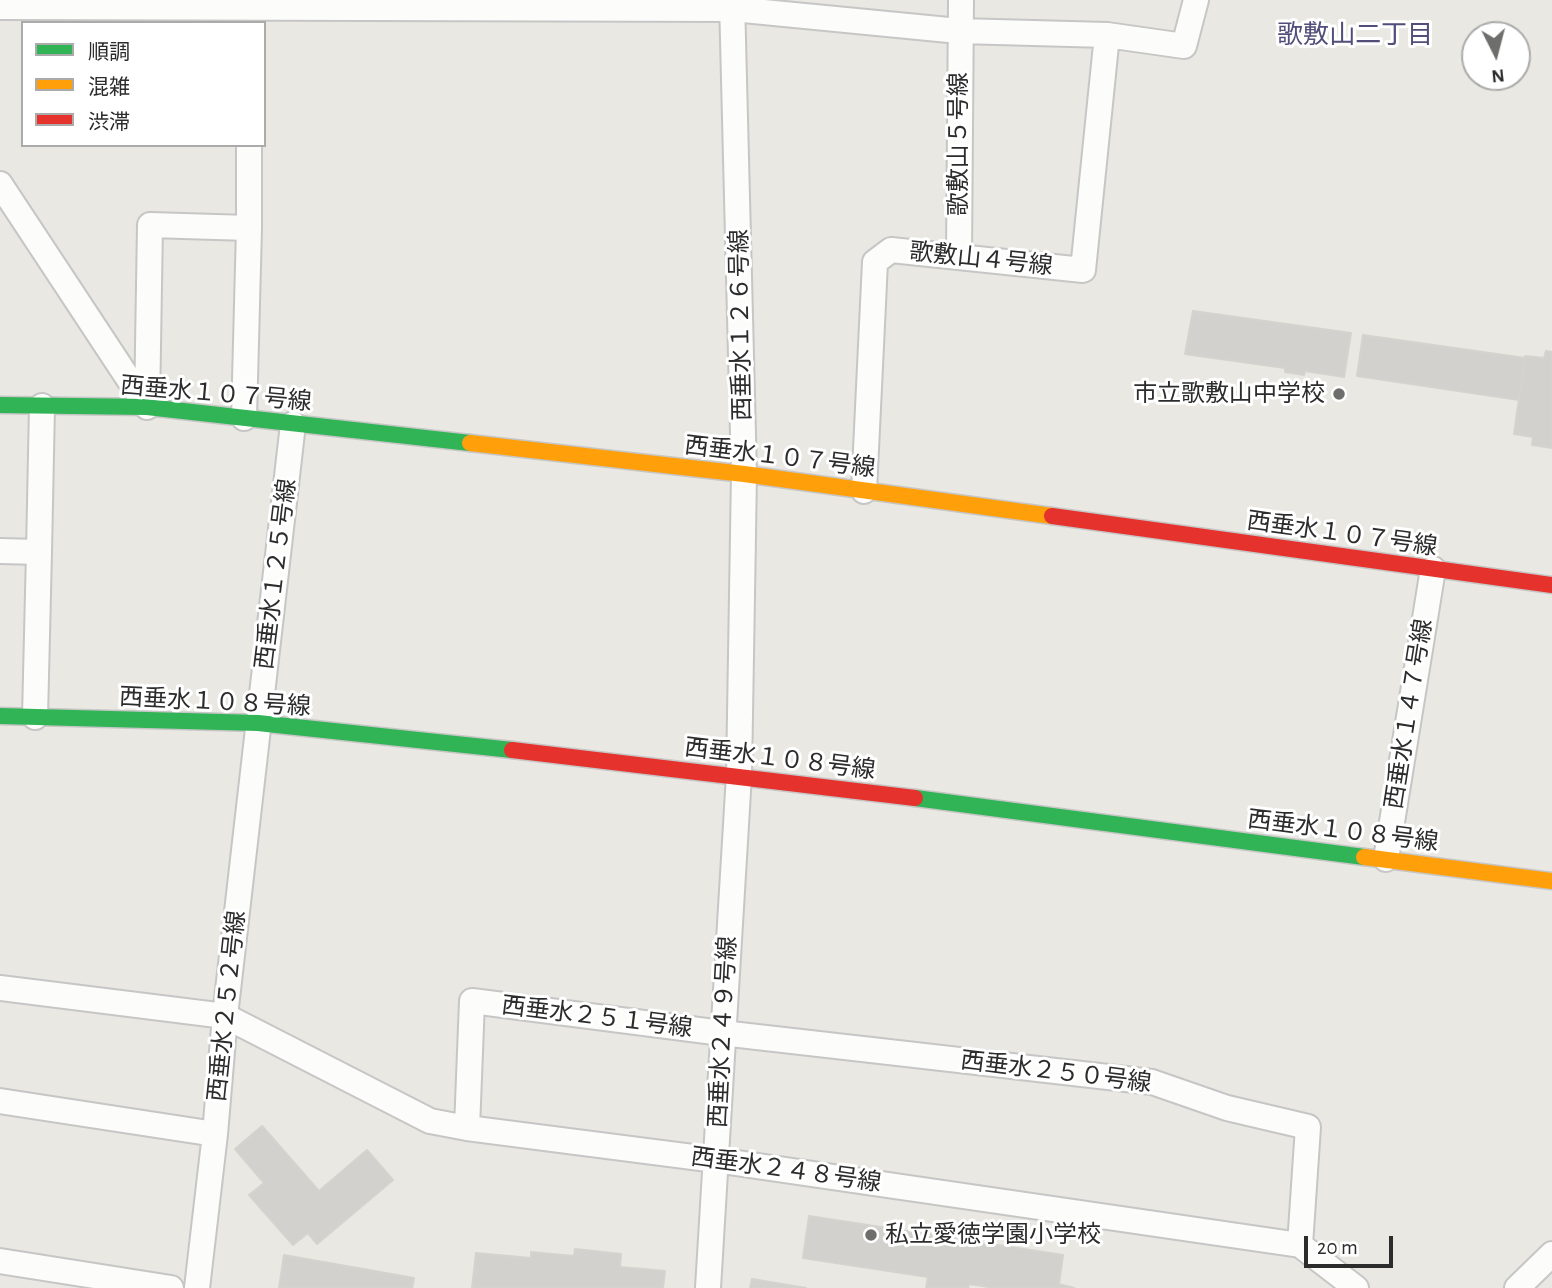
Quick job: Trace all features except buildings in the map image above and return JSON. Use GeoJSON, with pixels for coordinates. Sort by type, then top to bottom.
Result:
{"type":"FeatureCollection","features":[{"type":"Feature","properties":{"kind":"street","name":"歌敷山５号線"},"geometry":{"type":"LineString","coordinates":[[959,257],[961,0]]}},
{"type":"Feature","properties":{"kind":"street"},"geometry":{"type":"LineString","coordinates":[[0,7],[185,15],[277,4],[732,4],[959,31],[1107,35],[1184,46],[1196,0]]}},
{"type":"Feature","properties":{"kind":"street","name":"西垂水１２６号線"},"geometry":{"type":"LineString","coordinates":[[732,4],[744,474],[739,775]]}},
{"type":"Feature","properties":{"kind":"street","name":"歌敷山４号線"},"geometry":{"type":"LineString","coordinates":[[864,491],[875,262],[891,250],[1083,270],[1107,35]]}},
{"type":"Feature","properties":{"kind":"street"},"geometry":{"type":"LineString","coordinates":[[244,418],[249,147]]}},
{"type":"Feature","properties":{"kind":"street"},"geometry":{"type":"LineString","coordinates":[[0,184],[147,408]]}},
{"type":"Feature","properties":{"kind":"street"},"geometry":{"type":"LineString","coordinates":[[147,408],[150,225],[249,228]]}},
{"type":"Feature","properties":{"kind":"street","name":"西垂水１０７号線"},"geometry":{"type":"LineString","coordinates":[[0,405],[147,408],[744,474],[1552,585]]}},
{"type":"Feature","properties":{"kind":"street"},"geometry":{"type":"LineString","coordinates":[[36,717],[42,406]]}},
{"type":"Feature","properties":{"kind":"street","name":"西垂水１２５号線"},"geometry":{"type":"LineString","coordinates":[[258,723],[293,424]]}},
{"type":"Feature","properties":{"kind":"street"},"geometry":{"type":"LineString","coordinates":[[0,551],[39,552]]}},
{"type":"Feature","properties":{"kind":"street","name":"西垂水１４７号線"},"geometry":{"type":"LineString","coordinates":[[1386,859],[1433,569]]}},
{"type":"Feature","properties":{"kind":"street","name":"西垂水１０８号線"},"geometry":{"type":"LineString","coordinates":[[0,716],[258,723],[739,775],[1552,881]]}},
{"type":"Feature","properties":{"kind":"street","name":"西垂水２５２号線"},"geometry":{"type":"LineString","coordinates":[[197,1288],[258,723]]}},
{"type":"Feature","properties":{"kind":"street","name":"西垂水２４９号線"},"geometry":{"type":"LineString","coordinates":[[708,1288],[739,775]]}},
{"type":"Feature","properties":{"kind":"street"},"geometry":{"type":"LineString","coordinates":[[0,988],[225,1016]]}},
{"type":"Feature","properties":{"kind":"street","name":"西垂水２５１号線"},"geometry":{"type":"LineString","coordinates":[[467,1128],[472,1001],[722,1033]]}},
{"type":"Feature","properties":{"kind":"street","name":"西垂水２４８号線"},"geometry":{"type":"LineString","coordinates":[[225,1016],[430,1121],[1300,1245],[1356,1288]]}},
{"type":"Feature","properties":{"kind":"street","name":"西垂水２５０号線"},"geometry":{"type":"LineString","coordinates":[[722,1033],[1152,1082],[1227,1108],[1308,1127],[1300,1245]]}},
{"type":"Feature","properties":{"kind":"street"},"geometry":{"type":"LineString","coordinates":[[0,1101],[215,1134]]}},
{"type":"Feature","properties":{"kind":"street"},"geometry":{"type":"LineString","coordinates":[[1517,1288],[1552,1254]]}},
{"type":"Feature","properties":{"kind":"street"},"geometry":{"type":"LineString","coordinates":[[0,1261],[171,1288]]}},
{"type":"Feature","properties":{"kind":"traffic: fast"},"geometry":{"type":"LineString","coordinates":[[0,405],[147,407],[470,443]]}},
{"type":"Feature","properties":{"kind":"traffic: fast"},"geometry":{"type":"LineString","coordinates":[[0,716],[258,723],[512,750]]}},
{"type":"Feature","properties":{"kind":"traffic: fast"},"geometry":{"type":"LineString","coordinates":[[915,798],[1364,857]]}},
{"type":"Feature","properties":{"kind":"traffic: slow"},"geometry":{"type":"LineString","coordinates":[[470,443],[744,474],[1052,516]]}},
{"type":"Feature","properties":{"kind":"traffic: slow"},"geometry":{"type":"LineString","coordinates":[[1364,857],[1552,881]]}},
{"type":"Feature","properties":{"kind":"traffic: jam"},"geometry":{"type":"LineString","coordinates":[[1052,516],[1552,585]]}},
{"type":"Feature","properties":{"kind":"traffic: jam"},"geometry":{"type":"LineString","coordinates":[[512,750],[915,798]]}},
{"type":"Feature","properties":{"kind":"place","name":"市立歌敷山中学校"},"geometry":{"type":"Point","coordinates":[1339,394]}},
{"type":"Feature","properties":{"kind":"place","name":"私立愛徳学園小学校"},"geometry":{"type":"Point","coordinates":[871,1235]}},
{"type":"Feature","properties":{"kind":"district","name":"歌敷山二丁目"},"geometry":{"type":"Point","coordinates":[1355,35]}}]}
